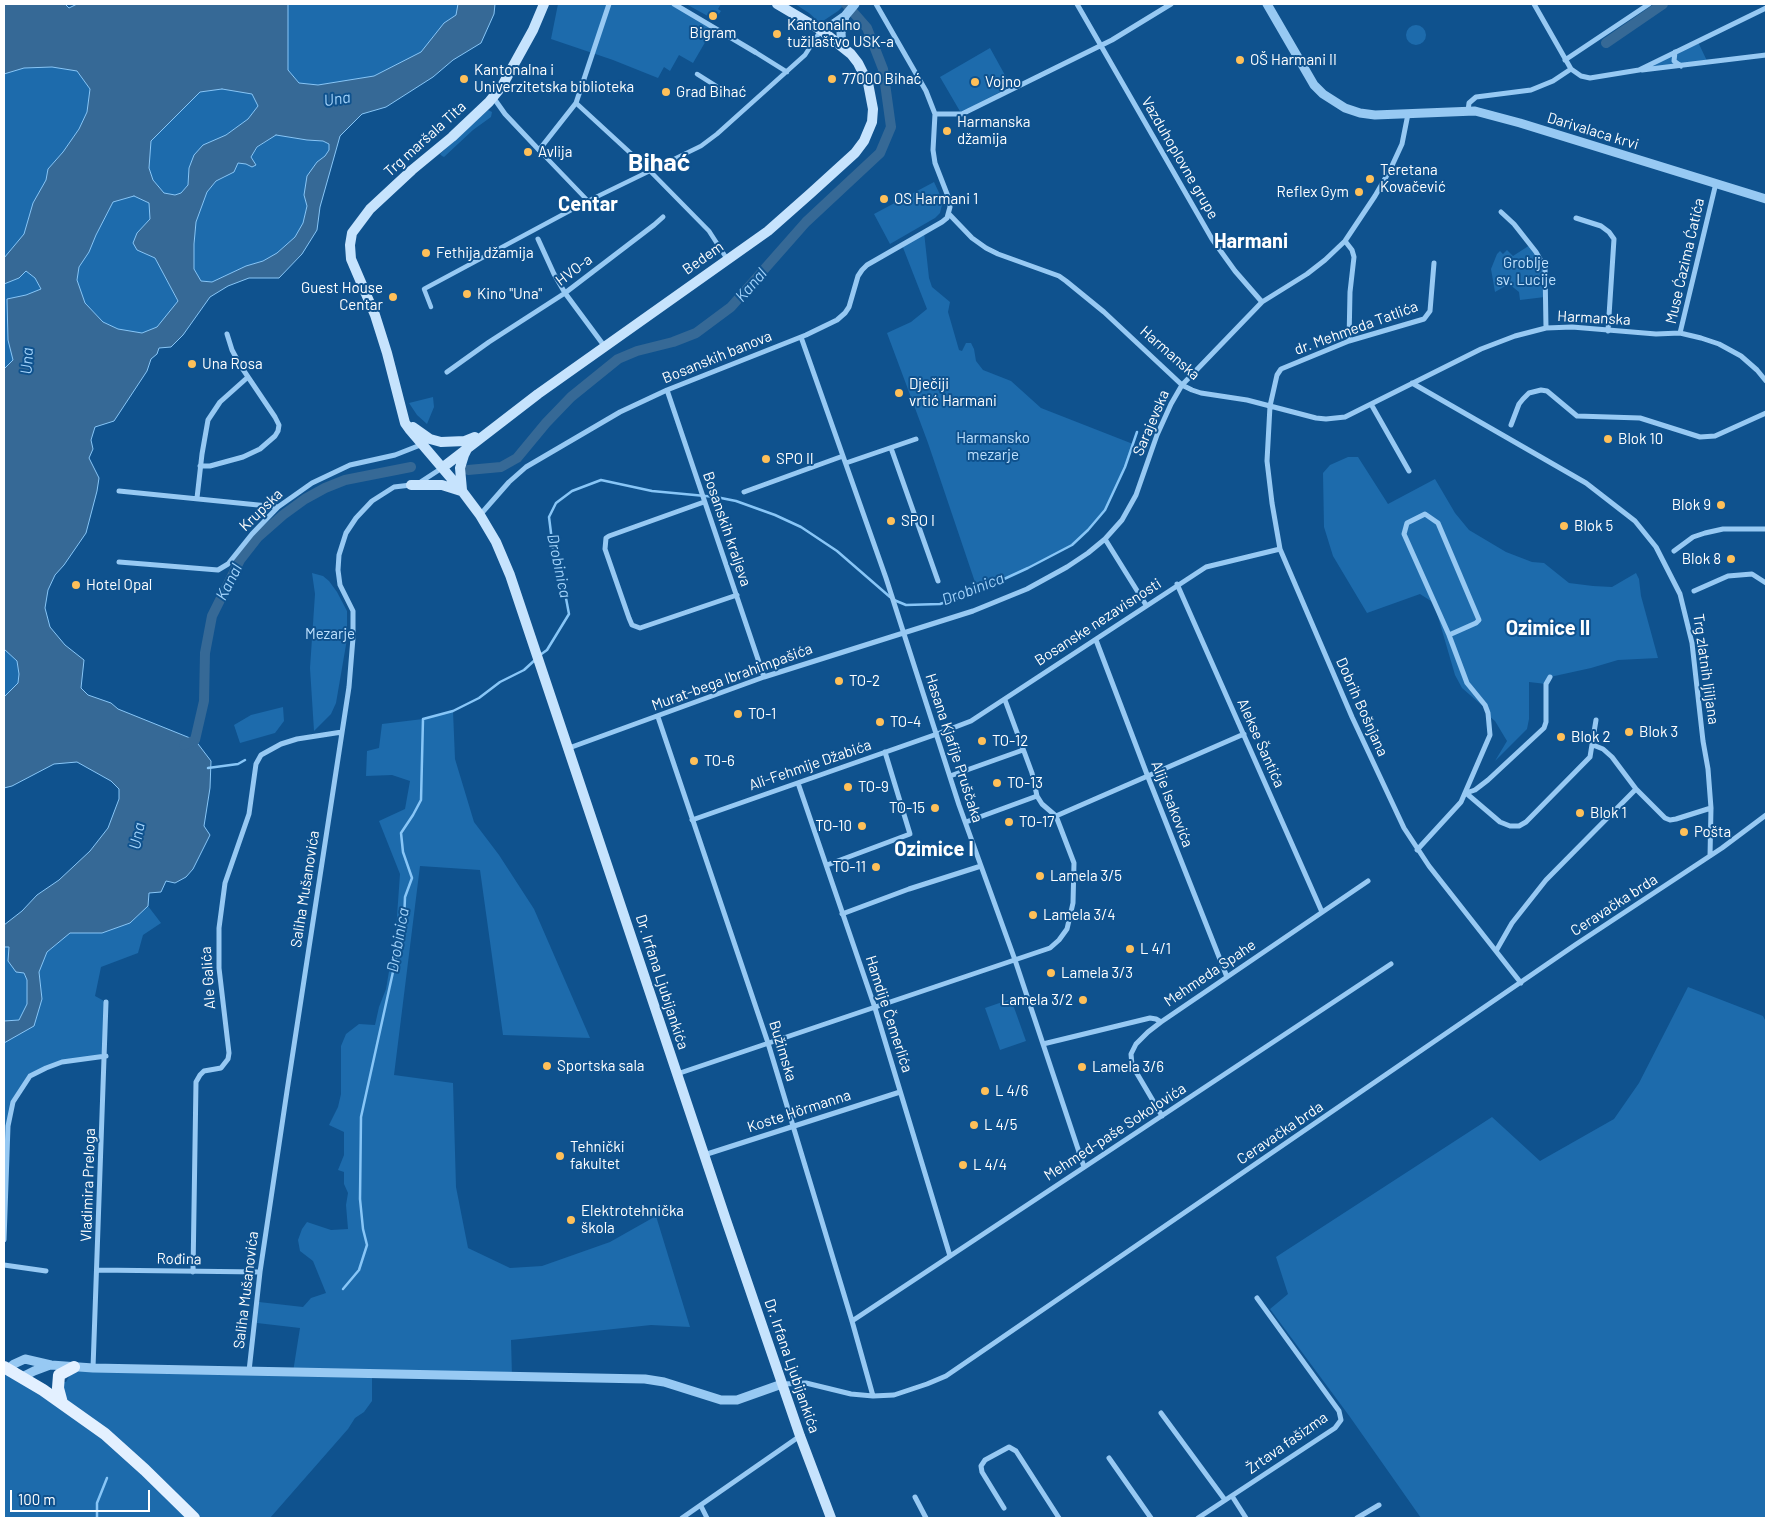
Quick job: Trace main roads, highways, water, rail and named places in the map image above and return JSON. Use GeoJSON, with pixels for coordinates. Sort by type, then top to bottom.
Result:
{"type":"FeatureCollection","features":[{"type":"Feature","properties":{"kind":"main road","name":"Trg maršala Tita"},"geometry":{"type":"LineString","coordinates":[[403,415],[375,315],[351,259],[350,245],[352,233],[380,200],[452,137],[493,97],[502,86],[533,30],[544,4]]}},
{"type":"Feature","properties":{"kind":"main road","name":"Bedem"},"geometry":{"type":"LineString","coordinates":[[442,468],[486,433],[768,231],[855,153],[864,141],[872,122],[874,110],[869,89],[858,63],[842,46],[821,30],[777,4]]}},
{"type":"Feature","properties":{"kind":"main road","name":"Dr. Irfana Ljubijankića"},"geometry":{"type":"LineString","coordinates":[[403,415],[410,430],[426,442],[442,468],[480,515],[496,542],[510,575],[704,1155],[830,1518]]}},
{"type":"Feature","properties":{"kind":"main road"},"geometry":{"type":"LineString","coordinates":[[426,442],[458,442],[486,433]]}},
{"type":"Feature","properties":{"kind":"main road"},"geometry":{"type":"LineString","coordinates":[[411,485],[442,485],[462,491],[460,468],[464,455],[470,446]]}},
{"type":"Feature","properties":{"kind":"main road"},"geometry":{"type":"LineString","coordinates":[[62,1403],[58,1388],[59,1375],[74,1367]]}},
{"type":"Feature","properties":{"kind":"main road"},"geometry":{"type":"LineString","coordinates":[[6,1368],[62,1403],[105,1434],[194,1518]]}},
{"type":"Feature","properties":{"kind":"water","name":"Una"},"geometry":{"type":"Polygon","coordinates":[[[4,4],[65,4],[69,8],[77,4],[288,4],[288,70],[299,83],[318,85],[374,76],[421,52],[444,23],[456,15],[458,4],[495,4],[494,14],[481,43],[453,60],[433,77],[386,107],[362,114],[340,136],[320,207],[317,230],[302,254],[279,278],[249,278],[228,286],[210,297],[183,335],[171,347],[159,348],[157,354],[151,359],[147,371],[114,421],[95,427],[91,440],[93,449],[89,458],[99,478],[97,491],[86,533],[55,575],[48,590],[45,608],[50,627],[65,645],[84,660],[81,688],[88,695],[111,703],[118,709],[195,740],[211,761],[210,788],[204,826],[210,835],[193,869],[186,877],[175,883],[166,881],[161,892],[149,893],[148,906],[130,923],[102,933],[70,933],[47,952],[39,972],[42,999],[34,1026],[4,1043],[4,1021],[19,1020],[27,1004],[27,980],[24,973],[16,972],[8,961],[9,947],[4,947],[4,925],[22,911],[37,895],[59,880],[90,851],[108,828],[119,799],[119,789],[111,781],[77,762],[54,764],[12,786],[4,788],[4,697],[18,683],[19,674],[17,661],[4,649],[4,369],[13,360],[8,340],[7,299],[26,295],[41,289],[35,278],[26,271],[19,278],[4,284],[4,258],[24,234],[33,203],[46,180],[48,169],[79,129],[87,112],[90,89],[77,71],[52,67],[24,68],[4,74],[4,4]],[[222,89],[200,92],[151,141],[149,168],[153,180],[164,193],[175,195],[181,193],[188,185],[189,168],[194,155],[203,145],[226,135],[248,119],[258,106],[252,94],[222,89]],[[276,135],[257,147],[251,157],[256,165],[252,167],[238,163],[234,172],[216,181],[207,192],[196,222],[194,244],[194,269],[201,281],[212,282],[246,266],[263,261],[277,253],[295,237],[303,223],[307,206],[304,195],[307,176],[317,162],[325,156],[329,150],[329,144],[323,141],[276,135]],[[134,196],[113,202],[89,252],[79,267],[77,280],[85,303],[103,322],[118,329],[142,333],[157,327],[178,301],[155,258],[137,250],[133,243],[137,233],[150,219],[149,203],[134,196]]]}},
{"type":"Feature","properties":{"kind":"waterway","name":"Kanal"},"geometry":{"type":"LineString","coordinates":[[468,470],[501,467],[517,458],[571,397],[618,359],[637,351],[673,342],[696,333],[731,307],[806,222],[880,153],[891,127],[883,69],[867,28],[846,4]]}},
{"type":"Feature","properties":{"kind":"waterway","name":"Drobinica"},"geometry":{"type":"LineString","coordinates":[[1606,43],[1663,4]]}},
{"type":"Feature","properties":{"kind":"waterway","name":"Drobinica"},"geometry":{"type":"LineString","coordinates":[[894,600],[906,605],[940,604],[978,591],[1072,545],[1105,510],[1125,467],[1137,432]]}},
{"type":"Feature","properties":{"kind":"waterway","name":"Kanal"},"geometry":{"type":"LineString","coordinates":[[184,745],[195,740],[204,701],[205,653],[212,616],[240,560],[258,537],[283,515],[305,499],[325,488],[345,480],[411,467]]}},
{"type":"Feature","properties":{"kind":"waterway","name":"Drobinica"},"geometry":{"type":"LineString","coordinates":[[540,655],[547,650],[569,614],[553,549],[549,517],[556,503],[572,491],[601,480],[652,491],[716,497],[736,501],[775,515],[801,527],[837,551],[890,597]]}},
{"type":"Feature","properties":{"kind":"waterway","name":"Drobinica"},"geometry":{"type":"LineString","coordinates":[[343,1289],[359,1270],[367,1245],[363,1229],[360,1199],[361,1117],[404,922],[405,897],[412,878],[403,852],[401,833],[421,800],[423,719],[453,711],[479,698],[500,682],[524,670],[536,659]]}},
{"type":"Feature","properties":{"kind":"waterway","name":"Drobinica"},"geometry":{"type":"LineString","coordinates":[[208,768],[238,764],[245,760]]}},
{"type":"Feature","properties":{"kind":"waterway","name":"Drobinica"},"geometry":{"type":"LineString","coordinates":[[97,1518],[97,1503],[107,1478]]}},
{"type":"Feature","properties":{"kind":"tunnel"},"geometry":{"type":"LineString","coordinates":[[716,86],[734,97]]}},
{"type":"Feature","properties":{"kind":"place","name":"Bigram"},"geometry":{"type":"Point","coordinates":[713,16]}},
{"type":"Feature","properties":{"kind":"place","name":"Kantonalno tužilaštvo USK-a"},"geometry":{"type":"Point","coordinates":[777,34]}},
{"type":"Feature","properties":{"kind":"place","name":"OŠ Harmani II"},"geometry":{"type":"Point","coordinates":[1240,60]}},
{"type":"Feature","properties":{"kind":"place","name":"Kantonalna i Univerzitetska biblioteka"},"geometry":{"type":"Point","coordinates":[464,79]}},
{"type":"Feature","properties":{"kind":"place","name":"77000 Bihać"},"geometry":{"type":"Point","coordinates":[832,79]}},
{"type":"Feature","properties":{"kind":"place","name":"Vojno"},"geometry":{"type":"Point","coordinates":[975,82]}},
{"type":"Feature","properties":{"kind":"place","name":"Grad Bihać"},"geometry":{"type":"Point","coordinates":[666,92]}},
{"type":"Feature","properties":{"kind":"place","name":"Harmanska džamija"},"geometry":{"type":"Point","coordinates":[947,131]}},
{"type":"Feature","properties":{"kind":"place","name":"Avlija"},"geometry":{"type":"Point","coordinates":[528,152]}},
{"type":"Feature","properties":{"kind":"place","name":"Teretana Kovačević"},"geometry":{"type":"Point","coordinates":[1370,179]}},
{"type":"Feature","properties":{"kind":"place","name":"Reflex Gym"},"geometry":{"type":"Point","coordinates":[1359,192]}},
{"type":"Feature","properties":{"kind":"place","name":"OS Harmani 1"},"geometry":{"type":"Point","coordinates":[884,199]}},
{"type":"Feature","properties":{"kind":"place","name":"Fethija džamija"},"geometry":{"type":"Point","coordinates":[426,253]}},
{"type":"Feature","properties":{"kind":"place","name":"Kino \"Una\""},"geometry":{"type":"Point","coordinates":[467,294]}},
{"type":"Feature","properties":{"kind":"place","name":"Guest House Centar"},"geometry":{"type":"Point","coordinates":[393,297]}},
{"type":"Feature","properties":{"kind":"place","name":"Una Rosa"},"geometry":{"type":"Point","coordinates":[192,364]}},
{"type":"Feature","properties":{"kind":"place","name":"Dječiji vrtić Harmani"},"geometry":{"type":"Point","coordinates":[899,393]}},
{"type":"Feature","properties":{"kind":"place","name":"Blok 10"},"geometry":{"type":"Point","coordinates":[1608,439]}},
{"type":"Feature","properties":{"kind":"place","name":"SPO II"},"geometry":{"type":"Point","coordinates":[766,459]}},
{"type":"Feature","properties":{"kind":"place","name":"Blok 9"},"geometry":{"type":"Point","coordinates":[1721,505]}},
{"type":"Feature","properties":{"kind":"place","name":"SPO I"},"geometry":{"type":"Point","coordinates":[891,521]}},
{"type":"Feature","properties":{"kind":"place","name":"Blok 5"},"geometry":{"type":"Point","coordinates":[1564,526]}},
{"type":"Feature","properties":{"kind":"place","name":"Blok 8"},"geometry":{"type":"Point","coordinates":[1731,559]}},
{"type":"Feature","properties":{"kind":"place","name":"Hotel Opal"},"geometry":{"type":"Point","coordinates":[76,585]}},
{"type":"Feature","properties":{"kind":"place","name":"TO-2"},"geometry":{"type":"Point","coordinates":[839,681]}},
{"type":"Feature","properties":{"kind":"place","name":"TO-1"},"geometry":{"type":"Point","coordinates":[738,714]}},
{"type":"Feature","properties":{"kind":"place","name":"TO-4"},"geometry":{"type":"Point","coordinates":[880,722]}},
{"type":"Feature","properties":{"kind":"place","name":"Blok 3"},"geometry":{"type":"Point","coordinates":[1629,732]}},
{"type":"Feature","properties":{"kind":"place","name":"Blok 2"},"geometry":{"type":"Point","coordinates":[1561,737]}},
{"type":"Feature","properties":{"kind":"place","name":"TO-12"},"geometry":{"type":"Point","coordinates":[982,741]}},
{"type":"Feature","properties":{"kind":"place","name":"TO-6"},"geometry":{"type":"Point","coordinates":[694,761]}},
{"type":"Feature","properties":{"kind":"place","name":"TO-13"},"geometry":{"type":"Point","coordinates":[997,783]}},
{"type":"Feature","properties":{"kind":"place","name":"TO-9"},"geometry":{"type":"Point","coordinates":[848,787]}},
{"type":"Feature","properties":{"kind":"place","name":"TO-15"},"geometry":{"type":"Point","coordinates":[935,808]}},
{"type":"Feature","properties":{"kind":"place","name":"Blok 1"},"geometry":{"type":"Point","coordinates":[1580,813]}},
{"type":"Feature","properties":{"kind":"place","name":"TO-17"},"geometry":{"type":"Point","coordinates":[1009,822]}},
{"type":"Feature","properties":{"kind":"place","name":"TO-10"},"geometry":{"type":"Point","coordinates":[862,826]}},
{"type":"Feature","properties":{"kind":"place","name":"Pošta"},"geometry":{"type":"Point","coordinates":[1684,832]}},
{"type":"Feature","properties":{"kind":"place","name":"TO-11"},"geometry":{"type":"Point","coordinates":[876,867]}},
{"type":"Feature","properties":{"kind":"place","name":"Lamela 3/5"},"geometry":{"type":"Point","coordinates":[1040,876]}},
{"type":"Feature","properties":{"kind":"place","name":"Lamela 3/4"},"geometry":{"type":"Point","coordinates":[1033,915]}},
{"type":"Feature","properties":{"kind":"place","name":"L 4/1"},"geometry":{"type":"Point","coordinates":[1130,949]}},
{"type":"Feature","properties":{"kind":"place","name":"Lamela 3/3"},"geometry":{"type":"Point","coordinates":[1051,973]}},
{"type":"Feature","properties":{"kind":"place","name":"Lamela 3/2"},"geometry":{"type":"Point","coordinates":[1083,1000]}},
{"type":"Feature","properties":{"kind":"place","name":"Sportska sala"},"geometry":{"type":"Point","coordinates":[547,1066]}},
{"type":"Feature","properties":{"kind":"place","name":"Lamela 3/6"},"geometry":{"type":"Point","coordinates":[1082,1067]}},
{"type":"Feature","properties":{"kind":"place","name":"L 4/6"},"geometry":{"type":"Point","coordinates":[985,1091]}},
{"type":"Feature","properties":{"kind":"place","name":"L 4/5"},"geometry":{"type":"Point","coordinates":[974,1125]}},
{"type":"Feature","properties":{"kind":"place","name":"Tehnički fakultet"},"geometry":{"type":"Point","coordinates":[560,1156]}},
{"type":"Feature","properties":{"kind":"place","name":"L 4/4"},"geometry":{"type":"Point","coordinates":[963,1165]}},
{"type":"Feature","properties":{"kind":"place","name":"Elektrotehnička škola"},"geometry":{"type":"Point","coordinates":[571,1220]}},
{"type":"Feature","properties":{"kind":"district","name":"Bihać"},"geometry":{"type":"Point","coordinates":[659,163]}},
{"type":"Feature","properties":{"kind":"district","name":"Centar"},"geometry":{"type":"Point","coordinates":[588,204]}},
{"type":"Feature","properties":{"kind":"district","name":"Harmani"},"geometry":{"type":"Point","coordinates":[1251,241]}},
{"type":"Feature","properties":{"kind":"district","name":"Ozimice II"},"geometry":{"type":"Point","coordinates":[1548,628]}},
{"type":"Feature","properties":{"kind":"district","name":"Ozimice I"},"geometry":{"type":"Point","coordinates":[934,849]}},
{"type":"Feature","properties":{"kind":"park label","name":"Groblje sv. Lucije"},"geometry":{"type":"Point","coordinates":[1526,272]}},
{"type":"Feature","properties":{"kind":"park label","name":"Harmansko mezarje"},"geometry":{"type":"Point","coordinates":[993,446]}},
{"type":"Feature","properties":{"kind":"park label","name":"Mezarje"},"geometry":{"type":"Point","coordinates":[330,634]}}]}
